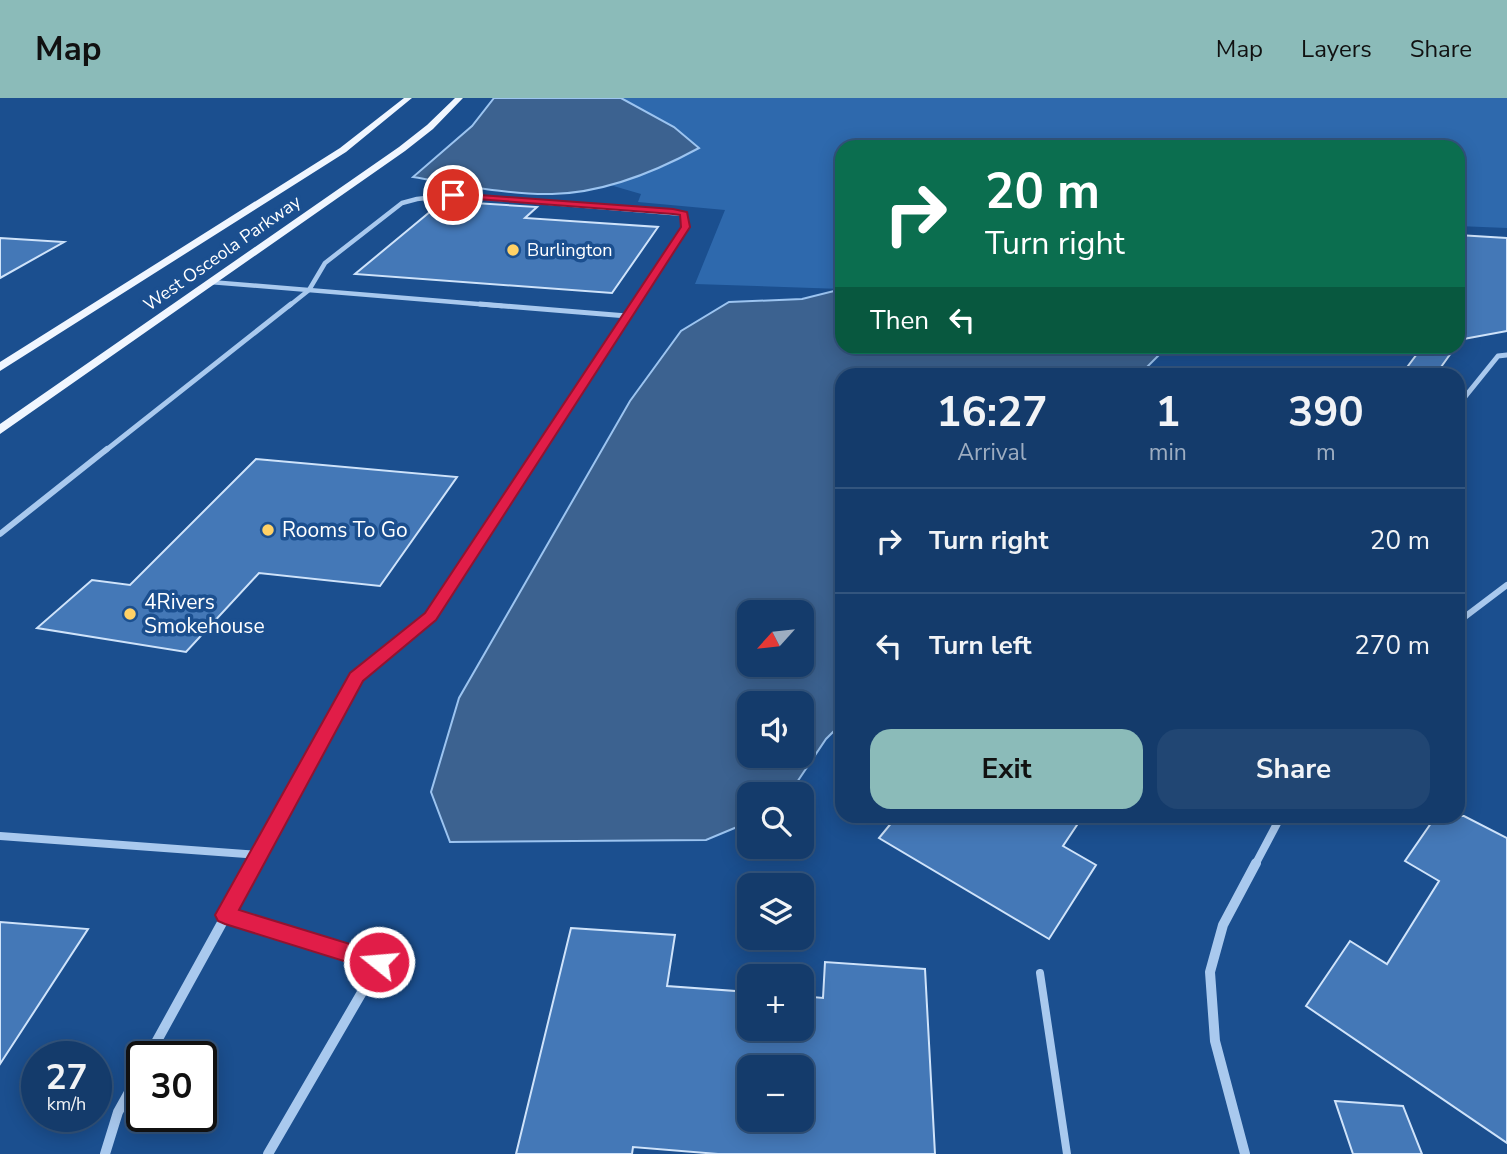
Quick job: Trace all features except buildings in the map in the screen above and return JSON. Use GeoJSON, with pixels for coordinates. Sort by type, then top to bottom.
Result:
{"type":"FeatureCollection","features":[{"type":"Feature","properties":{"kind":"main road","name":"West Osceola Parkway"},"geometry":{"type":"LineString","coordinates":[[0,366],[343,149],[408,98]]}},
{"type":"Feature","properties":{"kind":"main road","name":"West Osceola Parkway"},"geometry":{"type":"LineString","coordinates":[[0,430],[402,149],[430,127],[459,98]]}},
{"type":"Feature","properties":{"kind":"street"},"geometry":{"type":"LineString","coordinates":[[0,534],[309,290],[325,263],[402,203],[453,195],[684,214],[685,227],[431,617],[356,677],[157,1041]]}},
{"type":"Feature","properties":{"kind":"street"},"geometry":{"type":"LineString","coordinates":[[211,282],[627,316]]}},
{"type":"Feature","properties":{"kind":"street"},"geometry":{"type":"LineString","coordinates":[[1465,397],[1498,356],[1507,355]]}},
{"type":"Feature","properties":{"kind":"street"},"geometry":{"type":"LineString","coordinates":[[1465,617],[1507,585]]}},
{"type":"Feature","properties":{"kind":"street"},"geometry":{"type":"LineString","coordinates":[[1245,1154],[1215,1041],[1210,972],[1223,925],[1277,823]]}},
{"type":"Feature","properties":{"kind":"street"},"geometry":{"type":"LineString","coordinates":[[0,836],[258,855]]}},
{"type":"Feature","properties":{"kind":"street"},"geometry":{"type":"LineString","coordinates":[[225,915],[379,962],[268,1154]]}},
{"type":"Feature","properties":{"kind":"street"},"geometry":{"type":"LineString","coordinates":[[105,1154],[118,1112],[126,1098]]}},
{"type":"Feature","properties":{"kind":"lane"},"geometry":{"type":"LineString","coordinates":[[1040,973],[1067,1154]]}},
{"type":"Feature","properties":{"kind":"shaded area"},"geometry":{"type":"Polygon","coordinates":[[[494,98],[621,98],[674,127],[699,148],[628,180],[571,193],[518,193],[413,177],[472,126],[494,98]]]}},
{"type":"Feature","properties":{"kind":"shaded area"},"geometry":{"type":"Polygon","coordinates":[[[621,98],[1507,98],[1507,228],[1465,226],[1465,140],[835,140],[835,289],[695,284],[725,210],[638,202],[641,194],[610,185],[665,166],[674,127],[621,98]]]}},
{"type":"Feature","properties":{"kind":"shaded area"},"geometry":{"type":"Polygon","coordinates":[[[835,291],[835,354],[1160,354],[1146,368],[835,368],[835,730],[814,757],[814,691],[737,691],[737,768],[806,768],[797,782],[737,782],[737,827],[706,840],[450,842],[431,792],[459,698],[630,401],[681,331],[729,302],[802,299],[835,291]]]}},
{"type":"Feature","properties":{"kind":"place","name":"Burlington"},"geometry":{"type":"Point","coordinates":[513,250]}},
{"type":"Feature","properties":{"kind":"place","name":"Rooms To Go"},"geometry":{"type":"Point","coordinates":[268,530]}},
{"type":"Feature","properties":{"kind":"place","name":"4Rivers Smokehouse"},"geometry":{"type":"Point","coordinates":[130,614]}},
{"type":"Feature","properties":{"kind":"route"},"geometry":{"type":"LineString","coordinates":[[379,962],[225,915],[356,677],[431,617],[685,227],[686,220],[684,214],[673,211],[453,195]]}}]}
